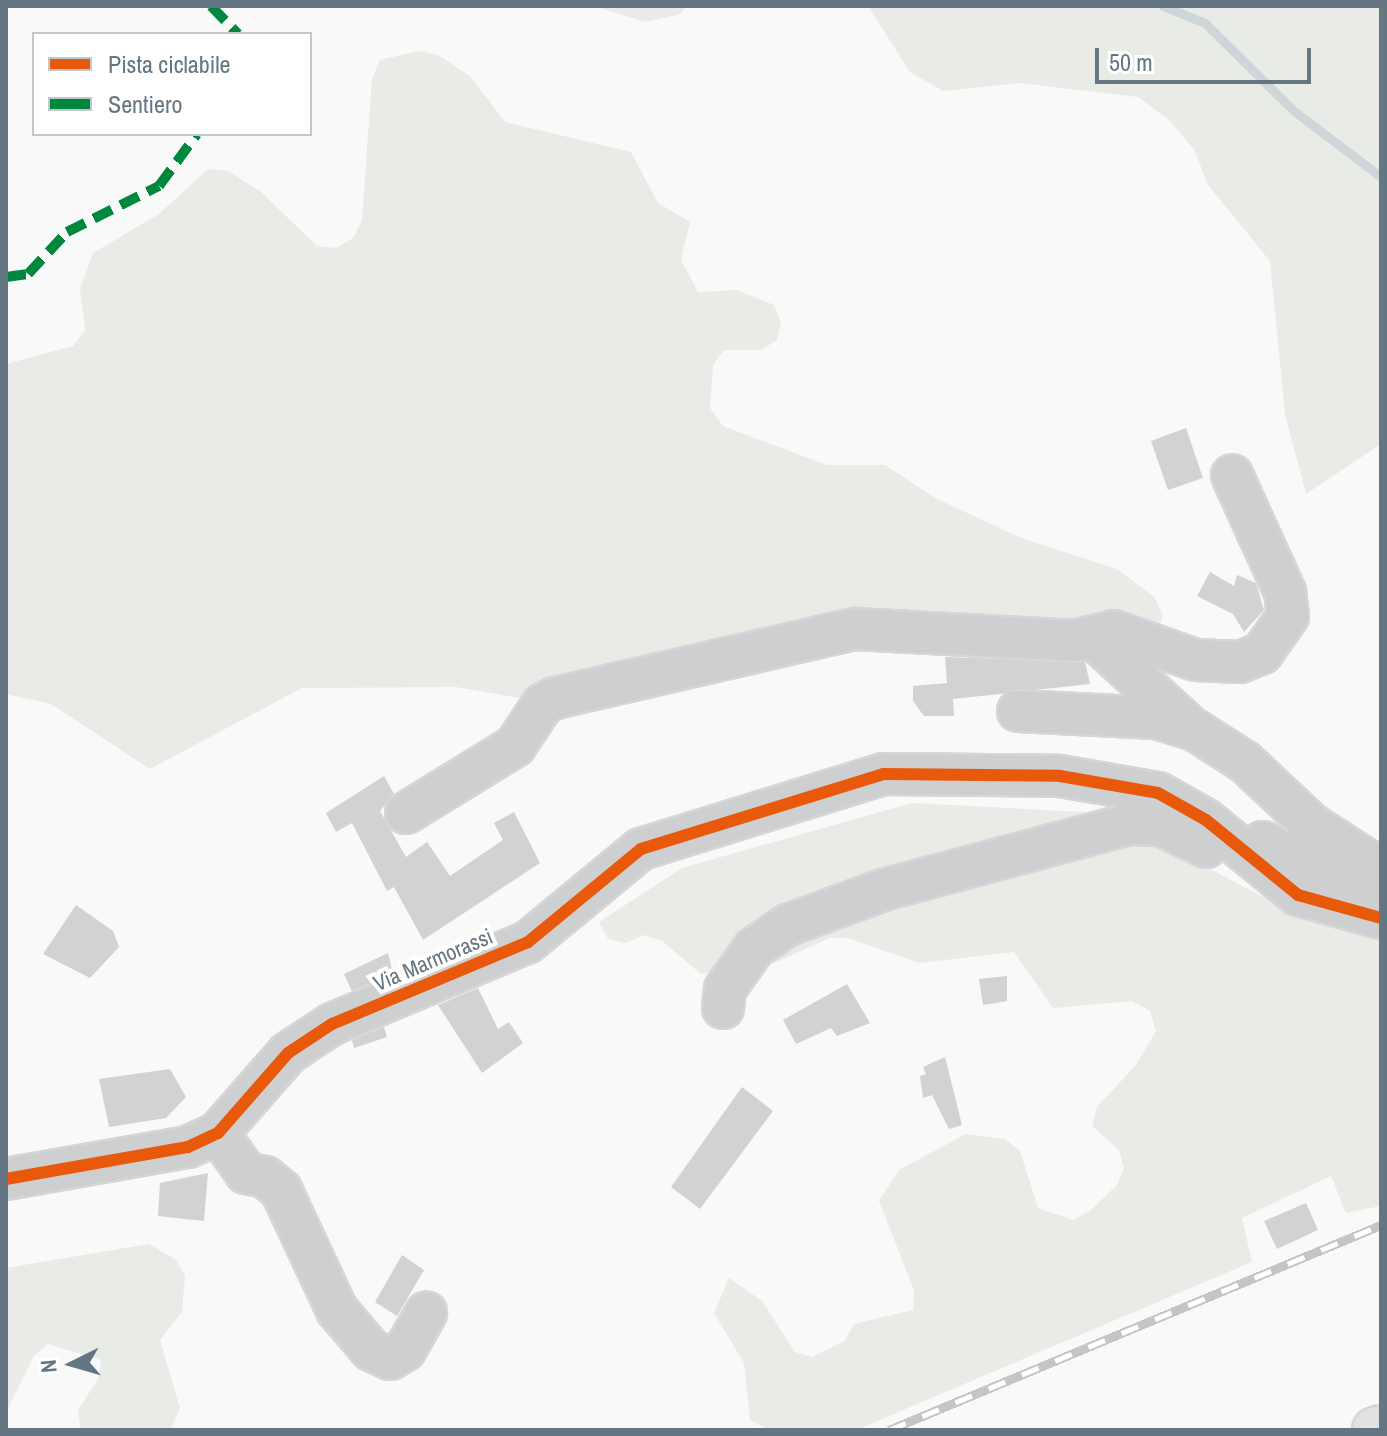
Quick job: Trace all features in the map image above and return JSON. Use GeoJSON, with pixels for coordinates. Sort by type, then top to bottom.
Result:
{"type":"FeatureCollection","features":[{"type":"Feature","properties":{"kind":"main road"},"geometry":{"type":"LineString","coordinates":[[1375,1430],[1381,1428]]}},
{"type":"Feature","properties":{"kind":"street"},"geometry":{"type":"LineString","coordinates":[[406,813],[515,746],[543,704],[647,674],[855,629],[1093,638],[1132,633],[1223,665],[1262,653],[1278,637],[1288,616],[1285,592],[1232,475]]}},
{"type":"Feature","properties":{"kind":"street"},"geometry":{"type":"LineString","coordinates":[[1093,638],[1195,730],[1245,762],[1311,824],[1368,861],[1368,881],[1351,887],[1316,872],[1255,837],[1232,815],[1206,820]]}},
{"type":"Feature","properties":{"kind":"street"},"geometry":{"type":"LineString","coordinates":[[1018,711],[1143,717],[1195,730]]}},
{"type":"Feature","properties":{"kind":"street","name":"Via Marmorassi"},"geometry":{"type":"LineString","coordinates":[[218,1133],[288,1053],[332,1024],[552,928],[641,849],[883,774],[1104,780],[1158,793],[1206,820]]}},
{"type":"Feature","properties":{"kind":"street"},"geometry":{"type":"LineString","coordinates":[[1206,820],[1255,864],[1298,895],[1381,918]]}},
{"type":"Feature","properties":{"kind":"street"},"geometry":{"type":"LineString","coordinates":[[723,1008],[725,989],[754,948],[788,925],[948,872],[1130,824],[1160,825],[1244,867],[1255,864]]}},
{"type":"Feature","properties":{"kind":"street"},"geometry":{"type":"LineString","coordinates":[[6,1179],[143,1157],[218,1133],[246,1173],[265,1177],[281,1190],[337,1310],[371,1350],[390,1359],[405,1350],[426,1313]]}},
{"type":"Feature","properties":{"kind":"shaded area"},"geometry":{"type":"Polygon","coordinates":[[[594,6],[686,6],[681,14],[645,22],[594,6]]]}},
{"type":"Feature","properties":{"kind":"shaded area"},"geometry":{"type":"Polygon","coordinates":[[[868,6],[1381,6],[1381,444],[1306,494],[1285,414],[1270,261],[1208,185],[1194,149],[1169,120],[1138,97],[1020,83],[943,91],[910,72],[868,6]]]}},
{"type":"Feature","properties":{"kind":"shaded area"},"geometry":{"type":"Polygon","coordinates":[[[419,51],[438,55],[471,77],[505,122],[631,152],[658,203],[690,222],[681,260],[698,292],[737,290],[774,305],[781,322],[777,340],[761,350],[724,350],[713,365],[710,408],[723,426],[827,465],[885,465],[935,498],[1021,538],[1117,569],[1154,597],[1163,615],[1160,624],[1084,627],[889,612],[549,703],[456,687],[302,688],[150,769],[51,704],[6,694],[6,364],[73,346],[85,330],[80,289],[93,253],[159,214],[208,169],[228,171],[261,192],[317,246],[336,248],[353,238],[362,221],[372,79],[380,60],[419,51]]]}},
{"type":"Feature","properties":{"kind":"shaded area"},"geometry":{"type":"Polygon","coordinates":[[[912,803],[1105,813],[1295,914],[1381,934],[1381,1206],[1346,1213],[1331,1176],[1242,1218],[1252,1262],[856,1430],[769,1430],[750,1420],[744,1363],[714,1313],[729,1278],[762,1301],[795,1352],[812,1357],[845,1341],[854,1324],[913,1310],[914,1290],[879,1201],[899,1170],[966,1134],[1005,1139],[1020,1151],[1038,1208],[1073,1220],[1090,1211],[1117,1185],[1124,1168],[1119,1150],[1092,1126],[1097,1107],[1136,1065],[1156,1031],[1150,1011],[1132,1001],[1053,1008],[1014,952],[919,963],[848,938],[829,938],[777,962],[701,974],[662,941],[644,935],[626,943],[608,939],[599,922],[682,868],[912,803]]]}},
{"type":"Feature","properties":{"kind":"shaded area"},"geometry":{"type":"Polygon","coordinates":[[[149,1244],[176,1260],[185,1276],[182,1312],[160,1340],[180,1408],[170,1430],[81,1430],[78,1410],[98,1379],[101,1360],[48,1344],[34,1356],[6,1412],[6,1268],[149,1244]]]}},
{"type":"Feature","properties":{"kind":"building"},"geometry":{"type":"Polygon","coordinates":[[[1186,428],[1203,478],[1168,490],[1151,441],[1186,428]]]}},
{"type":"Feature","properties":{"kind":"building"},"geometry":{"type":"Polygon","coordinates":[[[1210,572],[1234,586],[1237,575],[1256,583],[1264,610],[1244,632],[1233,614],[1197,596],[1210,572]]]}},
{"type":"Feature","properties":{"kind":"building"},"geometry":{"type":"Polygon","coordinates":[[[945,657],[1085,662],[1090,684],[953,699],[954,716],[924,716],[913,701],[913,686],[947,683],[945,657]]]}},
{"type":"Feature","properties":{"kind":"building"},"geometry":{"type":"Polygon","coordinates":[[[384,776],[394,794],[380,811],[406,857],[427,842],[450,876],[503,840],[494,823],[514,812],[540,863],[423,940],[394,887],[387,891],[352,823],[336,832],[326,813],[384,776]]]}},
{"type":"Feature","properties":{"kind":"building"},"geometry":{"type":"Polygon","coordinates":[[[76,905],[113,931],[119,947],[90,978],[43,954],[76,905]]]}},
{"type":"Feature","properties":{"kind":"building"},"geometry":{"type":"Polygon","coordinates":[[[388,953],[393,974],[352,991],[344,974],[388,953]]]}},
{"type":"Feature","properties":{"kind":"building"},"geometry":{"type":"Polygon","coordinates":[[[1007,976],[1007,1001],[983,1005],[979,979],[1007,976]]]}},
{"type":"Feature","properties":{"kind":"building"},"geometry":{"type":"Polygon","coordinates":[[[847,984],[870,1023],[837,1036],[831,1028],[796,1044],[783,1020],[847,984]]]}},
{"type":"Feature","properties":{"kind":"building"},"geometry":{"type":"Polygon","coordinates":[[[478,988],[498,1029],[509,1022],[523,1043],[482,1073],[438,1005],[478,988]]]}},
{"type":"Feature","properties":{"kind":"building"},"geometry":{"type":"Polygon","coordinates":[[[384,1027],[387,1037],[354,1048],[352,1040],[384,1027]]]}},
{"type":"Feature","properties":{"kind":"building"},"geometry":{"type":"Polygon","coordinates":[[[945,1057],[962,1125],[949,1129],[932,1095],[923,1098],[920,1076],[926,1074],[923,1067],[945,1057]]]}},
{"type":"Feature","properties":{"kind":"building"},"geometry":{"type":"Polygon","coordinates":[[[170,1069],[186,1097],[166,1118],[109,1127],[99,1079],[170,1069]]]}},
{"type":"Feature","properties":{"kind":"building"},"geometry":{"type":"Polygon","coordinates":[[[742,1087],[773,1111],[700,1209],[671,1187],[742,1087]]]}},
{"type":"Feature","properties":{"kind":"building"},"geometry":{"type":"Polygon","coordinates":[[[208,1173],[204,1221],[158,1216],[160,1183],[208,1173]]]}},
{"type":"Feature","properties":{"kind":"building"},"geometry":{"type":"Polygon","coordinates":[[[1306,1203],[1318,1230],[1277,1249],[1264,1221],[1306,1203]]]}},
{"type":"Feature","properties":{"kind":"building"},"geometry":{"type":"Polygon","coordinates":[[[402,1255],[424,1270],[397,1316],[375,1302],[402,1255]]]}},
{"type":"Feature","properties":{"kind":"waterway"},"geometry":{"type":"LineString","coordinates":[[1163,6],[1205,23],[1294,111],[1381,177]]}},
{"type":"Feature","properties":{"kind":"railway"},"geometry":{"type":"LineString","coordinates":[[889,1430],[1381,1225]]}},
{"type":"Feature","properties":{"kind":"marked path"},"geometry":{"type":"LineString","coordinates":[[211,6],[236,32]]}},
{"type":"Feature","properties":{"kind":"marked path"},"geometry":{"type":"LineString","coordinates":[[6,277],[28,274],[67,232],[159,186],[196,136]]}},
{"type":"Feature","properties":{"kind":"cycle path"},"geometry":{"type":"LineString","coordinates":[[6,1179],[188,1147],[218,1133],[288,1053],[332,1024],[528,942],[641,849],[883,774],[1060,776],[1158,793],[1206,820],[1298,895],[1381,918]]}}]}
